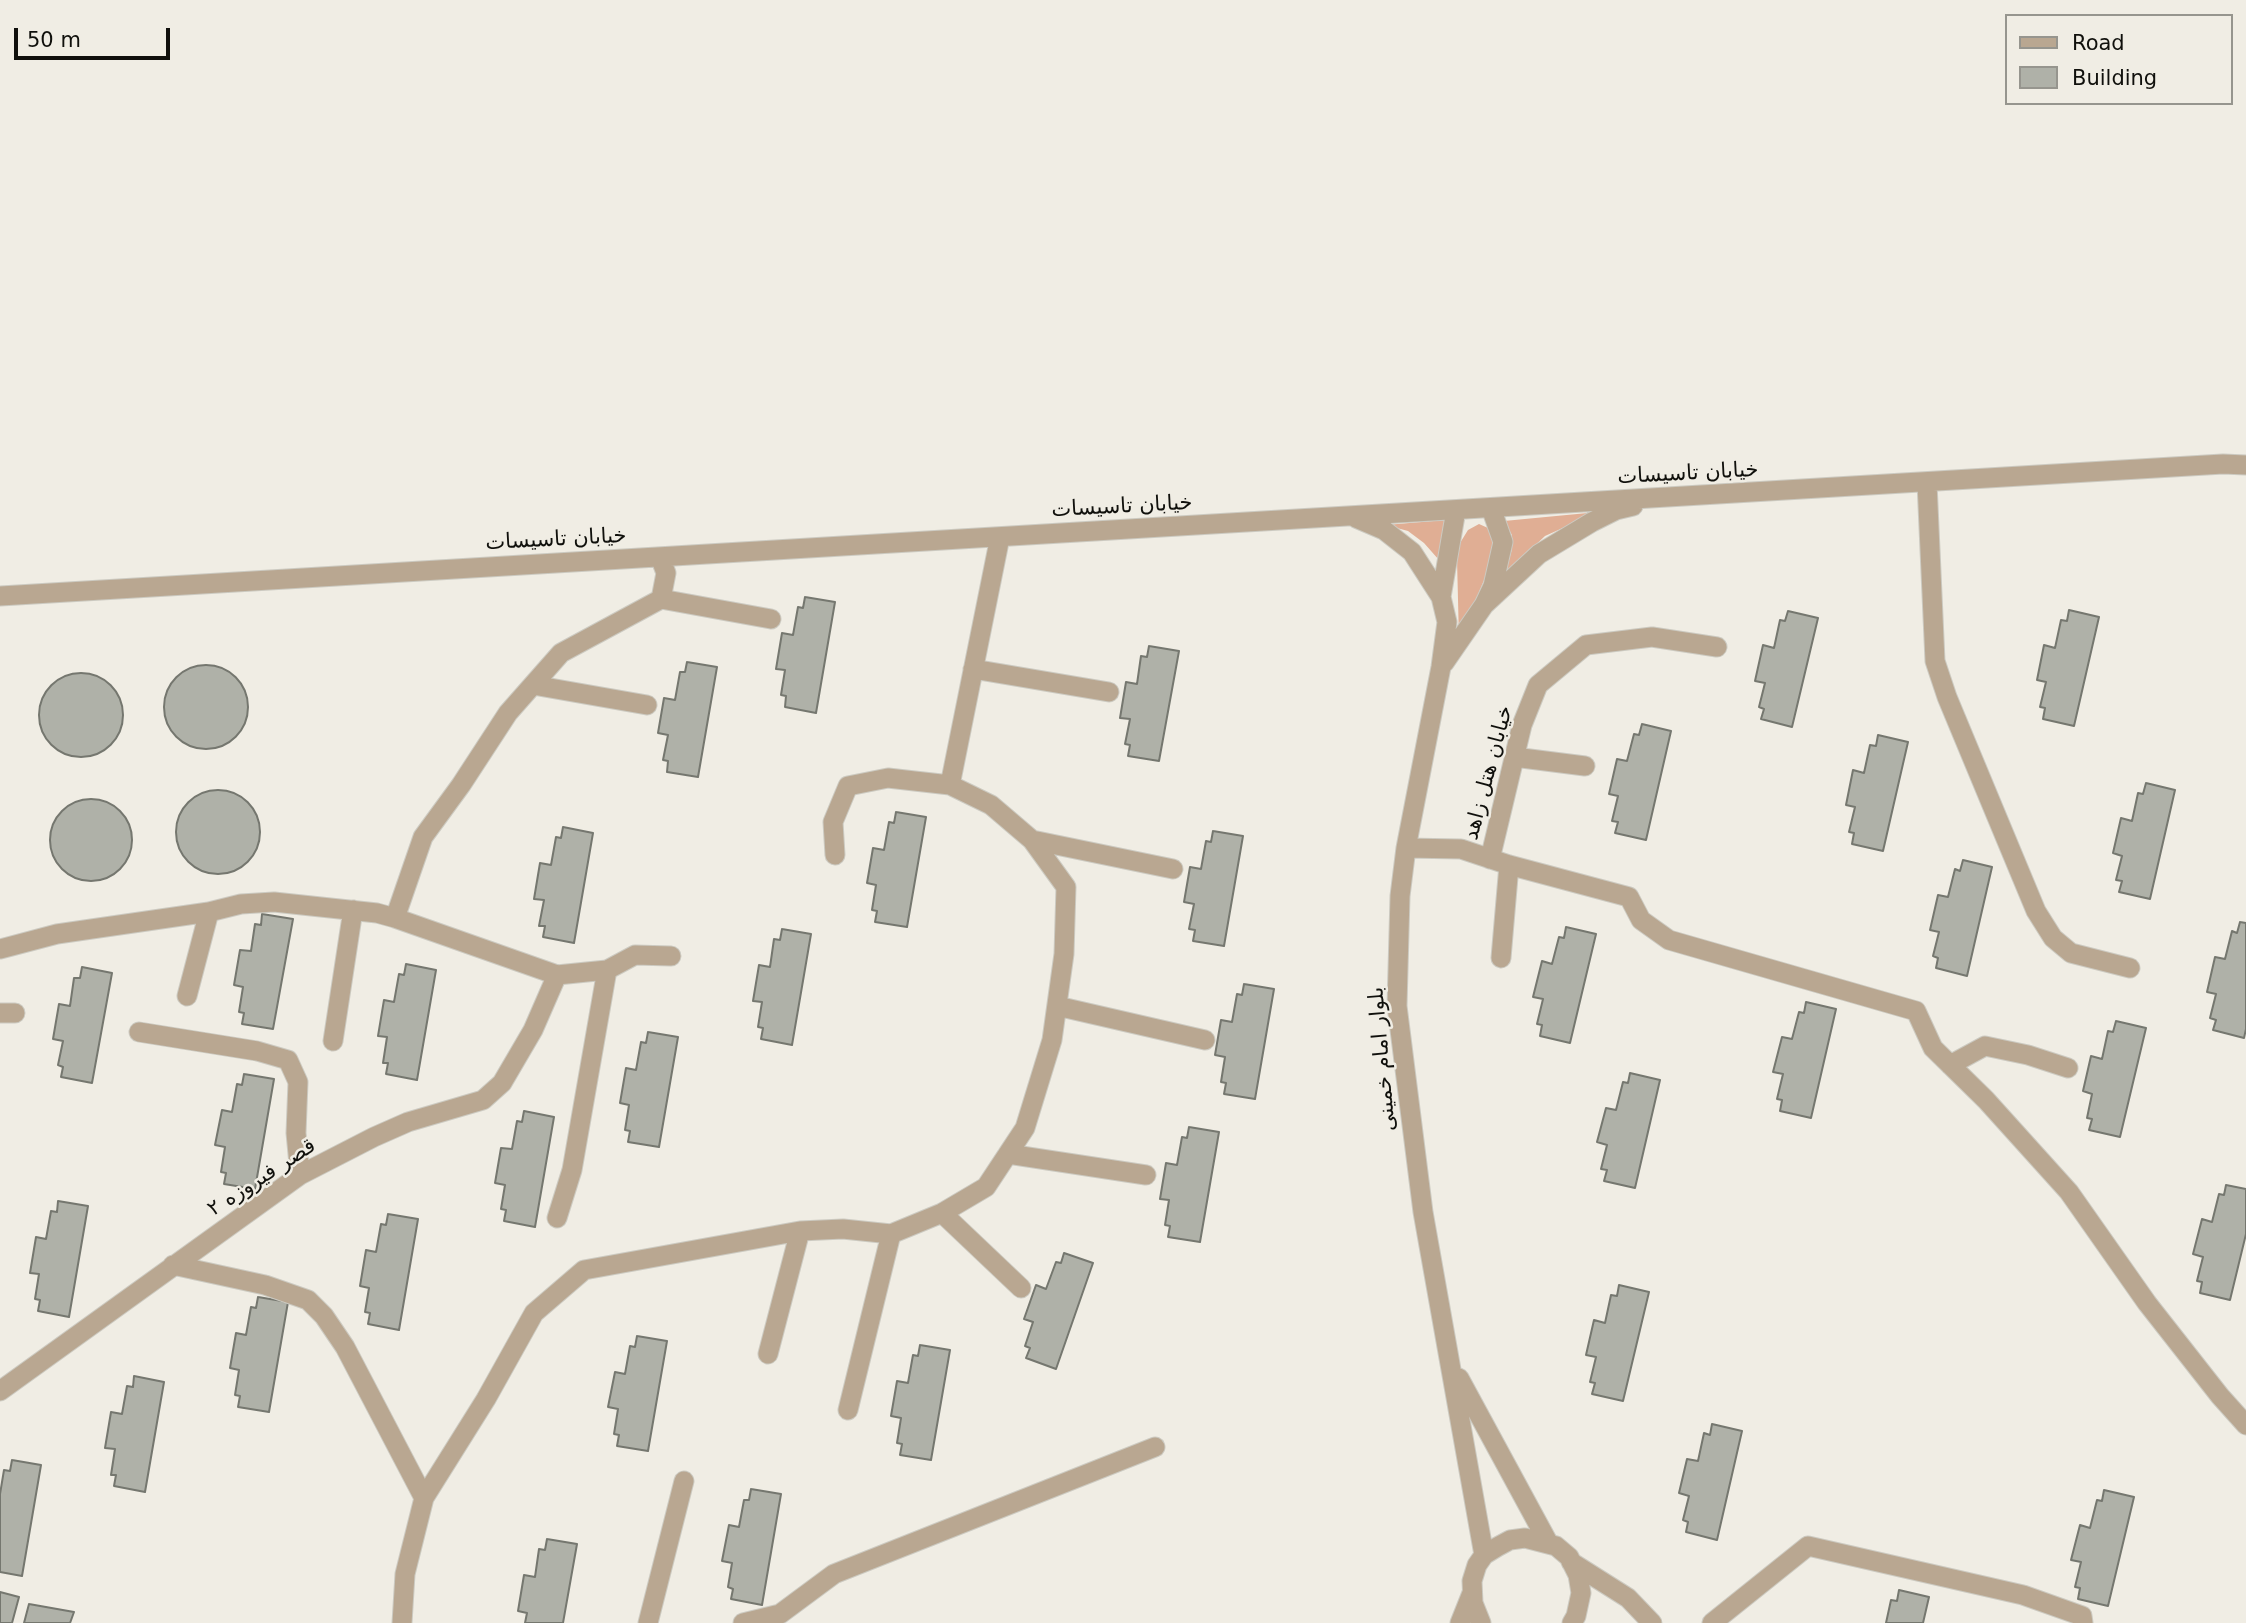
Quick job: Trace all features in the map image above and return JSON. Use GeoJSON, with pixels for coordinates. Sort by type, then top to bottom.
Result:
{"type":"FeatureCollection","features":[{"type":"Feature","properties":{"kind":"street","name":"خیابان تاسیسات"},"geometry":{"type":"LineString","coordinates":[[0,596],[2223,464],[2246,465]]}},
{"type":"Feature","properties":{"kind":"street"},"geometry":{"type":"LineString","coordinates":[[1927,482],[1935,661],[1947,697],[2036,911],[2053,938],[2071,953],[2130,968]]}},
{"type":"Feature","properties":{"kind":"street"},"geometry":{"type":"LineString","coordinates":[[1484,605],[1539,554],[1616,510],[1658,498]]}},
{"type":"Feature","properties":{"kind":"street"},"geometry":{"type":"LineString","coordinates":[[1441,667],[1484,605],[1493,586],[1503,542],[1490,508]]}},
{"type":"Feature","properties":{"kind":"street"},"geometry":{"type":"LineString","coordinates":[[1441,597],[1456,510]]}},
{"type":"Feature","properties":{"kind":"street"},"geometry":{"type":"LineString","coordinates":[[1352,516],[1384,530],[1412,552],[1441,597]]}},
{"type":"Feature","properties":{"kind":"street"},"geometry":{"type":"LineString","coordinates":[[950,785],[1000,537]]}},
{"type":"Feature","properties":{"kind":"street"},"geometry":{"type":"LineString","coordinates":[[660,556],[666,573],[661,599]]}},
{"type":"Feature","properties":{"kind":"street","name":"بلوار امام خمینی"},"geometry":{"type":"LineString","coordinates":[[1441,597],[1447,622],[1441,667],[1406,848],[1400,896],[1397,1006],[1423,1212],[1485,1555]]}},
{"type":"Feature","properties":{"kind":"street"},"geometry":{"type":"LineString","coordinates":[[395,918],[422,837],[461,785],[508,713],[561,653],[661,599],[771,619]]}},
{"type":"Feature","properties":{"kind":"street","name":"خیابان هتل زاهد"},"geometry":{"type":"LineString","coordinates":[[1501,958],[1500,862],[1514,757],[1522,725],[1538,685],[1586,645],[1652,637],[1717,647]]}},
{"type":"Feature","properties":{"kind":"street"},"geometry":{"type":"LineString","coordinates":[[973,669],[1109,691]]}},
{"type":"Feature","properties":{"kind":"street"},"geometry":{"type":"LineString","coordinates":[[533,685],[648,705]]}},
{"type":"Feature","properties":{"kind":"street"},"geometry":{"type":"LineString","coordinates":[[1514,757],[1585,766]]}},
{"type":"Feature","properties":{"kind":"street"},"geometry":{"type":"LineString","coordinates":[[402,1623],[405,1574],[424,1498],[486,1399],[534,1313],[584,1270],[800,1231],[843,1229],[891,1234],[942,1213],[986,1187],[1025,1128],[1052,1040],[1064,954],[1066,887],[1032,840],[991,805],[950,785],[888,778],[848,786],[833,822],[835,855]]}},
{"type":"Feature","properties":{"kind":"street"},"geometry":{"type":"LineString","coordinates":[[1032,840],[1173,869]]}},
{"type":"Feature","properties":{"kind":"street"},"geometry":{"type":"LineString","coordinates":[[1406,848],[1461,849],[1629,897],[1641,920],[1669,940],[1916,1011],[1933,1048],[1986,1100],[2069,1192],[2147,1303],[2246,1425]]}},
{"type":"Feature","properties":{"kind":"street"},"geometry":{"type":"LineString","coordinates":[[0,949],[57,934],[209,912],[241,904],[274,902],[353,910],[395,918],[557,975],[607,970],[635,955],[671,956]]}},
{"type":"Feature","properties":{"kind":"street"},"geometry":{"type":"LineString","coordinates":[[333,1041],[353,910]]}},
{"type":"Feature","properties":{"kind":"street"},"geometry":{"type":"LineString","coordinates":[[187,996],[209,912]]}},
{"type":"Feature","properties":{"kind":"street"},"geometry":{"type":"LineString","coordinates":[[557,1217],[572,1170],[607,970]]}},
{"type":"Feature","properties":{"kind":"street","name":"قصر فیروزه ۲"},"geometry":{"type":"LineString","coordinates":[[0,1391],[300,1175],[408,1122],[483,1100],[502,1083],[533,1030],[557,975]]}},
{"type":"Feature","properties":{"kind":"street"},"geometry":{"type":"LineString","coordinates":[[1057,1006],[1205,1040]]}},
{"type":"Feature","properties":{"kind":"street"},"geometry":{"type":"LineString","coordinates":[[139,1032],[257,1051],[288,1060],[298,1082],[296,1133],[300,1175]]}},
{"type":"Feature","properties":{"kind":"street"},"geometry":{"type":"LineString","coordinates":[[1950,1065],[1985,1046],[2028,1055],[2068,1068]]}},
{"type":"Feature","properties":{"kind":"street"},"geometry":{"type":"LineString","coordinates":[[1008,1154],[1146,1175]]}},
{"type":"Feature","properties":{"kind":"street"},"geometry":{"type":"LineString","coordinates":[[942,1213],[1021,1288]]}},
{"type":"Feature","properties":{"kind":"street"},"geometry":{"type":"LineString","coordinates":[[768,1354],[800,1231]]}},
{"type":"Feature","properties":{"kind":"street"},"geometry":{"type":"LineString","coordinates":[[848,1410],[891,1234]]}},
{"type":"Feature","properties":{"kind":"street"},"geometry":{"type":"LineString","coordinates":[[173,1265],[265,1284],[308,1300],[324,1316],[345,1347],[424,1498]]}},
{"type":"Feature","properties":{"kind":"street","name":"بلوار امام خمینی"},"geometry":{"type":"LineString","coordinates":[[1451,1363],[1549,1544]]}},
{"type":"Feature","properties":{"kind":"street"},"geometry":{"type":"LineString","coordinates":[[743,1623],[780,1614],[834,1574],[1155,1447]]}},
{"type":"Feature","properties":{"kind":"street"},"geometry":{"type":"LineString","coordinates":[[648,1623],[684,1481]]}},
{"type":"Feature","properties":{"kind":"street"},"geometry":{"type":"LineString","coordinates":[[1481,1623],[1473,1603],[1472,1581],[1477,1565],[1485,1555],[1510,1540],[1525,1538],[1556,1546],[1571,1562],[1628,1598],[1652,1623]]}},
{"type":"Feature","properties":{"kind":"street"},"geometry":{"type":"LineString","coordinates":[[1712,1623],[1808,1546],[2023,1595],[2081,1616],[2083,1623]]}},
{"type":"Feature","properties":{"kind":"street"},"geometry":{"type":"LineString","coordinates":[[1571,1562],[1578,1575],[1581,1593],[1572,1623]]}},
{"type":"Feature","properties":{"kind":"street"},"geometry":{"type":"LineString","coordinates":[[1460,1623],[1473,1592]]}},
{"type":"Feature","properties":{"kind":"shaded area"},"geometry":{"type":"Polygon","coordinates":[[[1598,512],[1545,536],[1505,574],[1512,549],[1512,535],[1504,521],[1598,512]]]}},
{"type":"Feature","properties":{"kind":"shaded area"},"geometry":{"type":"Polygon","coordinates":[[[1445,520],[1439,560],[1424,543],[1408,531],[1386,525],[1445,520]]]}},
{"type":"Feature","properties":{"kind":"shaded area"},"geometry":{"type":"Polygon","coordinates":[[[1479,524],[1488,528],[1492,536],[1492,561],[1459,640],[1457,559],[1460,543],[1468,530],[1479,524]]]}},
{"type":"Feature","properties":{"kind":"building"},"geometry":{"type":"Polygon","coordinates":[[[805,597],[835,602],[816,713],[785,707],[786,696],[781,695],[785,670],[776,669],[782,633],[793,635],[798,607],[803,608],[805,597]]]}},
{"type":"Feature","properties":{"kind":"building"},"geometry":{"type":"Polygon","coordinates":[[[2069,610],[2099,617],[2074,726],[2043,719],[2045,708],[2040,707],[2046,682],[2037,680],[2044,645],[2055,648],[2061,620],[2067,621],[2069,610]]]}},
{"type":"Feature","properties":{"kind":"building"},"geometry":{"type":"Polygon","coordinates":[[[1788,611],[1818,618],[1792,727],[1761,719],[1764,709],[1759,707],[1765,683],[1755,681],[1763,645],[1774,648],[1780,620],[1785,621],[1788,611]]]}},
{"type":"Feature","properties":{"kind":"building"},"geometry":{"type":"Polygon","coordinates":[[[1149,646],[1179,651],[1159,761],[1128,756],[1130,745],[1125,744],[1130,719],[1120,718],[1126,682],[1137,684],[1141,656],[1147,657],[1149,646]]]}},
{"type":"Feature","properties":{"kind":"building"},"geometry":{"type":"Polygon","coordinates":[[[687,662],[717,667],[698,777],[667,772],[668,761],[663,760],[668,735],[658,733],[664,698],[675,700],[680,672],[685,672],[687,662]]]}},
{"type":"Feature","properties":{"kind":"building"},"geometry":{"type":"Polygon","coordinates":[[[206,665],[229,672],[241,684],[248,707],[241,730],[229,742],[206,749],[183,742],[171,730],[164,707],[171,684],[183,672],[206,665]]]}},
{"type":"Feature","properties":{"kind":"building"},"geometry":{"type":"Polygon","coordinates":[[[81,673],[104,680],[116,692],[123,715],[116,738],[104,750],[81,757],[58,750],[46,738],[39,715],[46,692],[58,680],[81,673]]]}},
{"type":"Feature","properties":{"kind":"building"},"geometry":{"type":"Polygon","coordinates":[[[1642,724],[1671,731],[1646,840],[1615,833],[1618,822],[1612,821],[1618,796],[1609,794],[1617,759],[1627,761],[1634,734],[1639,735],[1642,724]]]}},
{"type":"Feature","properties":{"kind":"building"},"geometry":{"type":"Polygon","coordinates":[[[1878,735],[1908,742],[1883,851],[1852,844],[1854,833],[1849,832],[1855,807],[1846,805],[1853,770],[1864,773],[1870,745],[1876,746],[1878,735]]]}},
{"type":"Feature","properties":{"kind":"building"},"geometry":{"type":"Polygon","coordinates":[[[2146,783],[2175,790],[2150,899],[2119,892],[2122,881],[2116,880],[2122,856],[2113,853],[2121,818],[2132,821],[2138,793],[2143,794],[2146,783]]]}},
{"type":"Feature","properties":{"kind":"building"},"geometry":{"type":"Polygon","coordinates":[[[218,790],[241,797],[253,809],[260,832],[253,855],[241,867],[218,874],[195,867],[183,855],[176,832],[183,809],[195,797],[218,790]]]}},
{"type":"Feature","properties":{"kind":"building"},"geometry":{"type":"Polygon","coordinates":[[[83,799],[99,799],[114,806],[125,817],[132,832],[129,856],[120,869],[99,881],[83,881],[68,874],[57,863],[50,848],[50,832],[57,817],[68,806],[83,799]]]}},
{"type":"Feature","properties":{"kind":"building"},"geometry":{"type":"Polygon","coordinates":[[[896,812],[926,817],[907,927],[875,922],[877,911],[872,910],[876,885],[867,883],[873,848],[884,850],[889,822],[894,823],[896,812]]]}},
{"type":"Feature","properties":{"kind":"building"},"geometry":{"type":"Polygon","coordinates":[[[563,827],[593,833],[574,943],[543,937],[545,926],[539,926],[544,900],[534,899],[540,863],[551,865],[556,837],[561,838],[563,827]]]}},
{"type":"Feature","properties":{"kind":"building"},"geometry":{"type":"Polygon","coordinates":[[[1213,831],[1243,836],[1224,946],[1193,941],[1195,930],[1189,929],[1194,904],[1184,902],[1190,867],[1201,869],[1206,841],[1211,842],[1213,831]]]}},
{"type":"Feature","properties":{"kind":"building"},"geometry":{"type":"Polygon","coordinates":[[[1963,860],[1992,867],[1967,976],[1936,968],[1938,958],[1933,956],[1939,932],[1930,930],[1938,895],[1948,897],[1955,869],[1960,871],[1963,860]]]}},
{"type":"Feature","properties":{"kind":"building"},"geometry":{"type":"Polygon","coordinates":[[[262,914],[293,919],[273,1029],[242,1024],[244,1013],[239,1012],[243,987],[234,985],[240,950],[251,951],[255,924],[261,925],[262,914]]]}},
{"type":"Feature","properties":{"kind":"building"},"geometry":{"type":"Polygon","coordinates":[[[2240,922],[2246,923],[2244,1038],[2213,1030],[2216,1020],[2210,1018],[2216,994],[2207,992],[2215,957],[2225,959],[2232,931],[2237,933],[2240,922]]]}},
{"type":"Feature","properties":{"kind":"building"},"geometry":{"type":"Polygon","coordinates":[[[1566,927],[1596,934],[1570,1043],[1540,1036],[1542,1025],[1537,1024],[1543,999],[1533,997],[1542,961],[1552,964],[1559,937],[1564,938],[1566,927]]]}},
{"type":"Feature","properties":{"kind":"building"},"geometry":{"type":"Polygon","coordinates":[[[782,929],[811,934],[792,1045],[761,1039],[763,1028],[758,1027],[762,1002],[753,1001],[759,965],[770,967],[774,939],[780,940],[782,929]]]}},
{"type":"Feature","properties":{"kind":"building"},"geometry":{"type":"Polygon","coordinates":[[[406,964],[436,970],[417,1080],[386,1074],[388,1063],[383,1063],[387,1037],[378,1036],[384,1000],[394,1002],[399,974],[404,975],[406,964]]]}},
{"type":"Feature","properties":{"kind":"building"},"geometry":{"type":"Polygon","coordinates":[[[82,967],[112,973],[92,1083],[61,1077],[63,1067],[58,1065],[63,1041],[53,1039],[59,1004],[70,1006],[74,978],[80,978],[82,967]]]}},
{"type":"Feature","properties":{"kind":"building"},"geometry":{"type":"Polygon","coordinates":[[[1244,984],[1274,989],[1255,1099],[1224,1094],[1226,1083],[1221,1082],[1225,1057],[1215,1055],[1221,1020],[1232,1022],[1237,994],[1242,995],[1244,984]]]}},
{"type":"Feature","properties":{"kind":"building"},"geometry":{"type":"Polygon","coordinates":[[[1806,1002],[1836,1009],[1811,1118],[1780,1111],[1782,1100],[1777,1099],[1783,1074],[1773,1072],[1782,1037],[1792,1039],[1799,1012],[1804,1013],[1806,1002]]]}},
{"type":"Feature","properties":{"kind":"building"},"geometry":{"type":"Polygon","coordinates":[[[2116,1021],[2146,1028],[2120,1137],[2089,1130],[2092,1119],[2087,1118],[2092,1094],[2083,1091],[2091,1056],[2102,1059],[2108,1031],[2113,1032],[2116,1021]]]}},
{"type":"Feature","properties":{"kind":"building"},"geometry":{"type":"Polygon","coordinates":[[[648,1032],[678,1037],[659,1147],[628,1142],[630,1131],[625,1130],[629,1105],[620,1103],[626,1068],[636,1070],[641,1042],[646,1043],[648,1032]]]}},
{"type":"Feature","properties":{"kind":"building"},"geometry":{"type":"Polygon","coordinates":[[[1630,1073],[1660,1080],[1635,1188],[1604,1181],[1607,1170],[1601,1169],[1607,1145],[1597,1142],[1606,1108],[1616,1110],[1623,1082],[1628,1083],[1630,1073]]]}},
{"type":"Feature","properties":{"kind":"building"},"geometry":{"type":"Polygon","coordinates":[[[244,1074],[274,1079],[255,1189],[224,1184],[226,1173],[221,1172],[225,1147],[215,1145],[222,1110],[232,1112],[237,1084],[242,1085],[244,1074]]]}},
{"type":"Feature","properties":{"kind":"building"},"geometry":{"type":"Polygon","coordinates":[[[524,1111],[554,1117],[535,1227],[504,1221],[506,1210],[501,1209],[505,1185],[495,1183],[501,1148],[512,1149],[517,1121],[522,1122],[524,1111]]]}},
{"type":"Feature","properties":{"kind":"building"},"geometry":{"type":"Polygon","coordinates":[[[1189,1127],[1219,1132],[1200,1242],[1168,1237],[1170,1226],[1165,1225],[1169,1200],[1160,1199],[1166,1163],[1177,1165],[1182,1137],[1187,1138],[1189,1127]]]}},
{"type":"Feature","properties":{"kind":"building"},"geometry":{"type":"Polygon","coordinates":[[[2226,1185],[2246,1189],[2246,1234],[2230,1300],[2200,1293],[2202,1282],[2197,1281],[2203,1257],[2193,1254],[2202,1219],[2212,1222],[2219,1194],[2224,1195],[2226,1185]]]}},
{"type":"Feature","properties":{"kind":"building"},"geometry":{"type":"Polygon","coordinates":[[[58,1201],[88,1206],[69,1317],[38,1311],[40,1300],[35,1299],[39,1274],[30,1273],[36,1237],[46,1239],[51,1211],[57,1212],[58,1201]]]}},
{"type":"Feature","properties":{"kind":"building"},"geometry":{"type":"Polygon","coordinates":[[[388,1214],[418,1219],[399,1330],[368,1324],[370,1313],[365,1312],[369,1288],[360,1286],[366,1250],[376,1252],[381,1224],[386,1225],[388,1214]]]}},
{"type":"Feature","properties":{"kind":"building"},"geometry":{"type":"Polygon","coordinates":[[[1064,1253],[1093,1263],[1056,1369],[1026,1358],[1030,1348],[1025,1346],[1033,1322],[1024,1319],[1036,1285],[1046,1289],[1056,1262],[1061,1263],[1064,1253]]]}},
{"type":"Feature","properties":{"kind":"building"},"geometry":{"type":"Polygon","coordinates":[[[1619,1285],[1649,1292],[1623,1401],[1592,1394],[1595,1383],[1590,1382],[1596,1357],[1586,1355],[1594,1320],[1605,1323],[1611,1295],[1617,1296],[1619,1285]]]}},
{"type":"Feature","properties":{"kind":"building"},"geometry":{"type":"Polygon","coordinates":[[[258,1297],[288,1302],[269,1412],[238,1407],[240,1396],[235,1395],[239,1370],[230,1368],[236,1333],[246,1335],[251,1307],[256,1308],[258,1297]]]}},
{"type":"Feature","properties":{"kind":"building"},"geometry":{"type":"Polygon","coordinates":[[[637,1336],[667,1341],[648,1451],[617,1446],[619,1435],[614,1434],[618,1409],[608,1407],[615,1372],[625,1374],[630,1346],[635,1347],[637,1336]]]}},
{"type":"Feature","properties":{"kind":"building"},"geometry":{"type":"Polygon","coordinates":[[[920,1345],[950,1350],[931,1460],[900,1455],[902,1444],[897,1443],[901,1418],[891,1416],[897,1381],[908,1383],[913,1355],[918,1356],[920,1345]]]}},
{"type":"Feature","properties":{"kind":"building"},"geometry":{"type":"Polygon","coordinates":[[[134,1376],[164,1382],[145,1492],[114,1486],[116,1475],[111,1475],[115,1449],[105,1448],[111,1412],[122,1414],[127,1386],[133,1387],[134,1376]]]}},
{"type":"Feature","properties":{"kind":"building"},"geometry":{"type":"Polygon","coordinates":[[[1712,1424],[1742,1431],[1717,1540],[1686,1532],[1688,1522],[1683,1520],[1689,1496],[1679,1493],[1687,1459],[1698,1461],[1704,1433],[1710,1435],[1712,1424]]]}},
{"type":"Feature","properties":{"kind":"building"},"geometry":{"type":"Polygon","coordinates":[[[12,1460],[41,1465],[22,1576],[0,1572],[0,1494],[4,1470],[10,1471],[12,1460]]]}},
{"type":"Feature","properties":{"kind":"building"},"geometry":{"type":"Polygon","coordinates":[[[751,1489],[781,1494],[762,1605],[731,1599],[733,1589],[728,1587],[732,1563],[722,1561],[729,1525],[739,1527],[744,1500],[749,1500],[751,1489]]]}},
{"type":"Feature","properties":{"kind":"building"},"geometry":{"type":"Polygon","coordinates":[[[2104,1490],[2134,1497],[2108,1606],[2078,1599],[2080,1588],[2075,1587],[2081,1562],[2071,1560],[2080,1525],[2090,1528],[2097,1500],[2102,1501],[2104,1490]]]}},
{"type":"Feature","properties":{"kind":"building"},"geometry":{"type":"Polygon","coordinates":[[[547,1539],[577,1544],[563,1623],[525,1623],[527,1613],[518,1611],[524,1575],[535,1577],[539,1549],[545,1550],[547,1539]]]}},
{"type":"Feature","properties":{"kind":"building"},"geometry":{"type":"Polygon","coordinates":[[[1899,1590],[1929,1597],[1923,1623],[1886,1623],[1891,1600],[1897,1601],[1899,1590]]]}},
{"type":"Feature","properties":{"kind":"building"},"geometry":{"type":"Polygon","coordinates":[[[0,1592],[19,1597],[12,1623],[0,1623],[0,1592]]]}},
{"type":"Feature","properties":{"kind":"building"},"geometry":{"type":"Polygon","coordinates":[[[29,1604],[74,1612],[70,1623],[24,1623],[29,1604]]]}}]}
